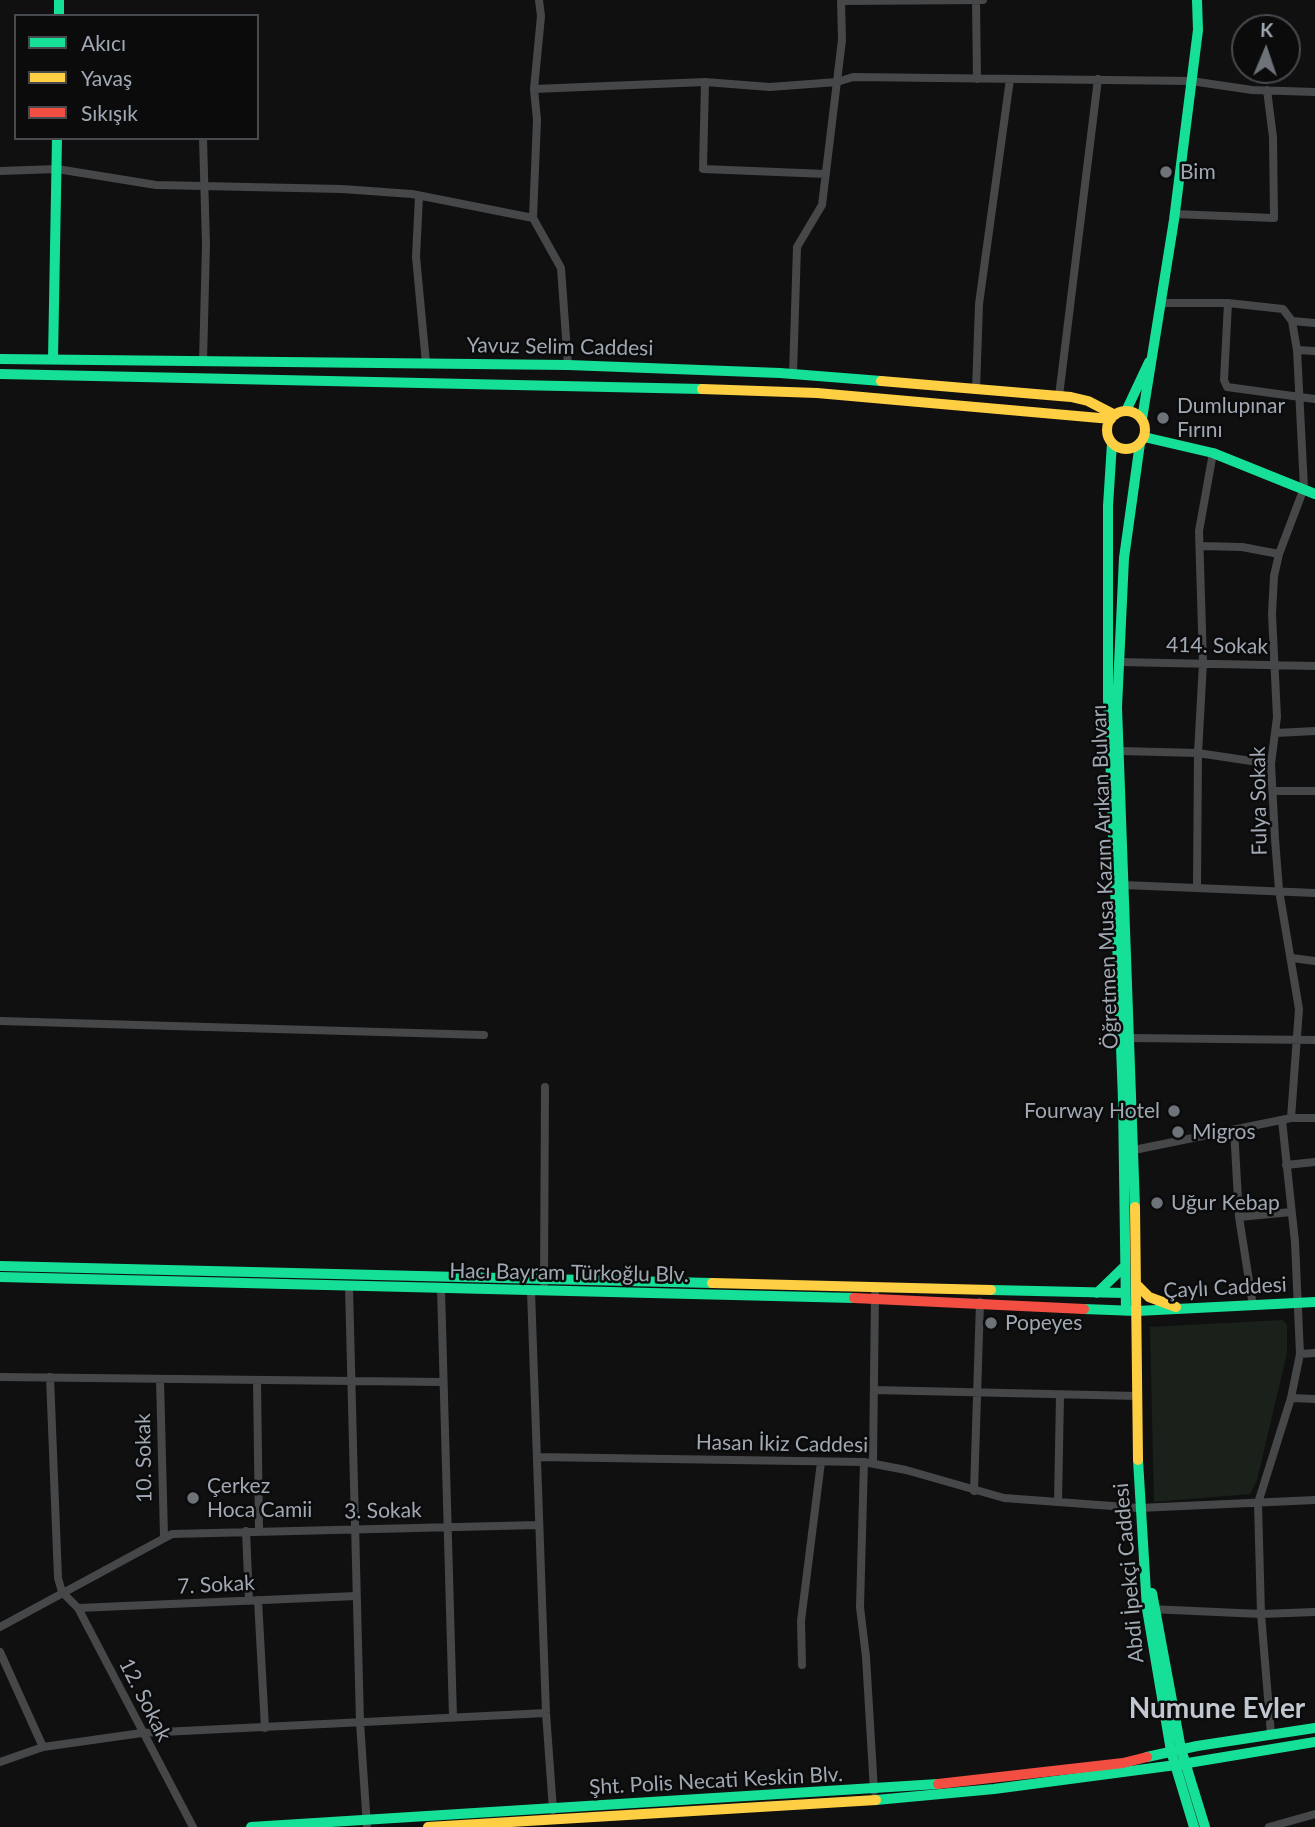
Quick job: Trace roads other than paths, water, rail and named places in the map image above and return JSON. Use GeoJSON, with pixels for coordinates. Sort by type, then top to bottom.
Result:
{"type":"FeatureCollection","features":[{"type":"Feature","properties":{"kind":"street"},"geometry":{"type":"LineString","coordinates":[[539,0],[541,16],[534,89],[537,120],[533,218],[561,268],[569,386]]}},
{"type":"Feature","properties":{"kind":"street"},"geometry":{"type":"LineString","coordinates":[[976,0],[977,79]]}},
{"type":"Feature","properties":{"kind":"street"},"geometry":{"type":"LineString","coordinates":[[793,374],[797,247],[822,205],[837,82],[841,1],[983,0]]}},
{"type":"Feature","properties":{"kind":"street"},"geometry":{"type":"LineString","coordinates":[[1142,440],[1150,360],[1162,303],[1198,30],[1197,0]]}},
{"type":"Feature","properties":{"kind":"street"},"geometry":{"type":"LineString","coordinates":[[534,89],[705,82],[770,87],[837,82],[853,78],[1191,81],[1267,90],[1315,92]]}},
{"type":"Feature","properties":{"kind":"street"},"geometry":{"type":"LineString","coordinates":[[976,390],[979,304],[1010,79]]}},
{"type":"Feature","properties":{"kind":"street"},"geometry":{"type":"LineString","coordinates":[[1059,397],[1098,79]]}},
{"type":"Feature","properties":{"kind":"street"},"geometry":{"type":"LineString","coordinates":[[705,82],[703,169],[826,174]]}},
{"type":"Feature","properties":{"kind":"street"},"geometry":{"type":"LineString","coordinates":[[1174,214],[1274,218],[1273,136],[1267,90]]}},
{"type":"Feature","properties":{"kind":"street"},"geometry":{"type":"LineString","coordinates":[[53,359],[57,140]]}},
{"type":"Feature","properties":{"kind":"street"},"geometry":{"type":"LineString","coordinates":[[203,140],[203,361]]}},
{"type":"Feature","properties":{"kind":"street"},"geometry":{"type":"LineString","coordinates":[[0,171],[57,169],[156,185],[342,189],[419,195],[533,218]]}},
{"type":"Feature","properties":{"kind":"street"},"geometry":{"type":"LineString","coordinates":[[419,195],[416,257],[426,363]]}},
{"type":"Feature","properties":{"kind":"street"},"geometry":{"type":"LineString","coordinates":[[1150,360],[1126,411],[1113,417],[1107,431],[1112,443],[1123,448],[1142,440],[1213,453],[1310,491],[1298,398],[1297,350],[1292,321],[1283,309],[1228,303],[1162,303]]}},
{"type":"Feature","properties":{"kind":"street"},"geometry":{"type":"LineString","coordinates":[[1228,303],[1224,380],[1227,387],[1315,399]]}},
{"type":"Feature","properties":{"kind":"street"},"geometry":{"type":"LineString","coordinates":[[1292,321],[1315,323]]}},
{"type":"Feature","properties":{"kind":"street"},"geometry":{"type":"LineString","coordinates":[[1297,350],[1315,351]]}},
{"type":"Feature","properties":{"kind":"street","name":"Yavuz Selim Caddesi"},"geometry":{"type":"LineString","coordinates":[[0,359],[568,365],[793,374],[1059,397],[1088,401],[1113,417]]}},
{"type":"Feature","properties":{"kind":"street","name":"Yavuz Selim Caddesi"},"geometry":{"type":"LineString","coordinates":[[0,374],[817,393],[1113,417]]}},
{"type":"Feature","properties":{"kind":"street"},"geometry":{"type":"LineString","coordinates":[[1126,411],[1142,419]]}},
{"type":"Feature","properties":{"kind":"street","name":"Öğretmen Musa Kazım Arıkan Bulvarı"},"geometry":{"type":"LineString","coordinates":[[1131,1311],[1125,1293],[1130,1038],[1124,885],[1114,751],[1124,558],[1142,440]]}},
{"type":"Feature","properties":{"kind":"street","name":"Öğretmen Musa Kazım Arıkan Bulvarı"},"geometry":{"type":"LineString","coordinates":[[1112,443],[1108,520],[1114,751],[1129,1150],[1137,1285],[1131,1311]]}},
{"type":"Feature","properties":{"kind":"street"},"geometry":{"type":"LineString","coordinates":[[1197,886],[1198,753],[1203,663],[1202,506],[1213,453]]}},
{"type":"Feature","properties":{"kind":"street","name":"Fulya Sokak"},"geometry":{"type":"LineString","coordinates":[[1271,1734],[1261,1614],[1258,1503],[1291,1398],[1300,1354],[1286,1165],[1287,1119],[1299,1009],[1279,890],[1271,764],[1276,733],[1272,614],[1274,576],[1279,554],[1310,491]]}},
{"type":"Feature","properties":{"kind":"street"},"geometry":{"type":"LineString","coordinates":[[1201,546],[1242,547],[1279,554]]}},
{"type":"Feature","properties":{"kind":"street","name":"414. Sokak"},"geometry":{"type":"LineString","coordinates":[[1118,662],[1315,666]]}},
{"type":"Feature","properties":{"kind":"street"},"geometry":{"type":"LineString","coordinates":[[1276,733],[1315,731]]}},
{"type":"Feature","properties":{"kind":"street"},"geometry":{"type":"LineString","coordinates":[[1114,751],[1198,753],[1271,764]]}},
{"type":"Feature","properties":{"kind":"street"},"geometry":{"type":"LineString","coordinates":[[1274,790],[1315,790]]}},
{"type":"Feature","properties":{"kind":"street"},"geometry":{"type":"LineString","coordinates":[[1124,885],[1315,893]]}},
{"type":"Feature","properties":{"kind":"street"},"geometry":{"type":"LineString","coordinates":[[1292,958],[1315,961]]}},
{"type":"Feature","properties":{"kind":"street"},"geometry":{"type":"LineString","coordinates":[[0,1021],[484,1035]]}},
{"type":"Feature","properties":{"kind":"street"},"geometry":{"type":"LineString","coordinates":[[1130,1038],[1315,1040]]}},
{"type":"Feature","properties":{"kind":"street"},"geometry":{"type":"LineString","coordinates":[[544,1286],[545,1087]]}},
{"type":"Feature","properties":{"kind":"street"},"geometry":{"type":"LineString","coordinates":[[1129,1150],[1287,1119],[1315,1118]]}},
{"type":"Feature","properties":{"kind":"street"},"geometry":{"type":"LineString","coordinates":[[1234,1129],[1239,1217],[1253,1306]]}},
{"type":"Feature","properties":{"kind":"street"},"geometry":{"type":"LineString","coordinates":[[1286,1165],[1315,1162]]}},
{"type":"Feature","properties":{"kind":"street"},"geometry":{"type":"LineString","coordinates":[[1239,1217],[1291,1212]]}},
{"type":"Feature","properties":{"kind":"street","name":"Hacı Bayram Türkoğlu Blv."},"geometry":{"type":"LineString","coordinates":[[0,1266],[544,1286],[875,1294],[1125,1293]]}},
{"type":"Feature","properties":{"kind":"street"},"geometry":{"type":"LineString","coordinates":[[1097,1293],[1125,1266]]}},
{"type":"Feature","properties":{"kind":"street","name":"Hacı Bayram Türkoğlu Blv."},"geometry":{"type":"LineString","coordinates":[[0,1277],[531,1291],[544,1286]]}},
{"type":"Feature","properties":{"kind":"street"},"geometry":{"type":"LineString","coordinates":[[1137,1285],[1149,1297],[1182,1309]]}},
{"type":"Feature","properties":{"kind":"street"},"geometry":{"type":"LineString","coordinates":[[349,1287],[360,1722],[367,1824]]}},
{"type":"Feature","properties":{"kind":"street"},"geometry":{"type":"LineString","coordinates":[[441,1289],[453,1717]]}},
{"type":"Feature","properties":{"kind":"street"},"geometry":{"type":"LineString","coordinates":[[531,1291],[538,1525],[553,1810]]}},
{"type":"Feature","properties":{"kind":"street"},"geometry":{"type":"LineString","coordinates":[[874,1791],[866,1657],[860,1607],[874,1390],[875,1294]]}},
{"type":"Feature","properties":{"kind":"street","name":"Hacı Bayram Türkoğlu Blv."},"geometry":{"type":"LineString","coordinates":[[875,1294],[1131,1311]]}},
{"type":"Feature","properties":{"kind":"street"},"geometry":{"type":"LineString","coordinates":[[974,1491],[975,1391],[980,1302]]}},
{"type":"Feature","properties":{"kind":"street","name":"Çaylı Caddesi"},"geometry":{"type":"LineString","coordinates":[[1131,1311],[1315,1302]]}},
{"type":"Feature","properties":{"kind":"street","name":"Abdi İpekçi Caddesi"},"geometry":{"type":"LineString","coordinates":[[1131,1311],[1137,1396],[1139,1508],[1151,1609],[1176,1750]]}},
{"type":"Feature","properties":{"kind":"street"},"geometry":{"type":"LineString","coordinates":[[1300,1354],[1315,1353]]}},
{"type":"Feature","properties":{"kind":"street"},"geometry":{"type":"LineString","coordinates":[[0,1377],[443,1382]]}},
{"type":"Feature","properties":{"kind":"street"},"geometry":{"type":"LineString","coordinates":[[50,1377],[58,1578],[62,1592]]}},
{"type":"Feature","properties":{"kind":"street","name":"10. Sokak"},"geometry":{"type":"LineString","coordinates":[[160,1380],[164,1536]]}},
{"type":"Feature","properties":{"kind":"street"},"geometry":{"type":"LineString","coordinates":[[257,1380],[260,1530]]}},
{"type":"Feature","properties":{"kind":"street"},"geometry":{"type":"LineString","coordinates":[[874,1390],[1137,1396]]}},
{"type":"Feature","properties":{"kind":"street"},"geometry":{"type":"LineString","coordinates":[[1058,1502],[1059,1395]]}},
{"type":"Feature","properties":{"kind":"street"},"geometry":{"type":"LineString","coordinates":[[1291,1398],[1315,1399]]}},
{"type":"Feature","properties":{"kind":"street","name":"Hasan İkiz Caddesi"},"geometry":{"type":"LineString","coordinates":[[537,1457],[868,1462],[1004,1498],[1139,1508],[1315,1500]]}},
{"type":"Feature","properties":{"kind":"street"},"geometry":{"type":"LineString","coordinates":[[802,1665],[801,1621],[821,1462]]}},
{"type":"Feature","properties":{"kind":"street","name":"3. Sokak"},"geometry":{"type":"LineString","coordinates":[[0,1627],[164,1536],[260,1530],[538,1525]]}},
{"type":"Feature","properties":{"kind":"street"},"geometry":{"type":"LineString","coordinates":[[246,1531],[265,1728]]}},
{"type":"Feature","properties":{"kind":"street","name":"12. Sokak"},"geometry":{"type":"LineString","coordinates":[[62,1592],[78,1608],[193,1827]]}},
{"type":"Feature","properties":{"kind":"street","name":"7. Sokak"},"geometry":{"type":"LineString","coordinates":[[78,1608],[356,1596]]}},
{"type":"Feature","properties":{"kind":"street"},"geometry":{"type":"LineString","coordinates":[[1151,1609],[1261,1614],[1315,1612]]}},
{"type":"Feature","properties":{"kind":"street"},"geometry":{"type":"LineString","coordinates":[[0,1652],[43,1747]]}},
{"type":"Feature","properties":{"kind":"street"},"geometry":{"type":"LineString","coordinates":[[0,1762],[43,1747],[142,1733],[546,1713]]}},
{"type":"Feature","properties":{"kind":"street","name":"Şht. Polis Necati Keskin Blv."},"geometry":{"type":"LineString","coordinates":[[251,1827],[367,1824],[874,1791],[1026,1777],[1123,1763],[1176,1750],[1315,1728]]}},
{"type":"Feature","properties":{"kind":"street","name":"Şht. Polis Necati Keskin Blv."},"geometry":{"type":"LineString","coordinates":[[428,1827],[821,1805],[995,1789],[1181,1765],[1315,1742]]}},
{"type":"Feature","properties":{"kind":"street"},"geometry":{"type":"LineString","coordinates":[[1176,1750],[1205,1827]]}},
{"type":"Feature","properties":{"kind":"street"},"geometry":{"type":"LineString","coordinates":[[1181,1765],[1194,1827]]}},
{"type":"Feature","properties":{"kind":"street"},"geometry":{"type":"LineString","coordinates":[[1269,1827],[1315,1814]]}},
{"type":"Feature","properties":{"kind":"place","name":"Bim"},"geometry":{"type":"Point","coordinates":[1166,172]}},
{"type":"Feature","properties":{"kind":"place","name":"Dumlupınar Fırını"},"geometry":{"type":"Point","coordinates":[1163,418]}},
{"type":"Feature","properties":{"kind":"place","name":"Fourway Hotel"},"geometry":{"type":"Point","coordinates":[1174,1111]}},
{"type":"Feature","properties":{"kind":"place","name":"Migros"},"geometry":{"type":"Point","coordinates":[1178,1132]}},
{"type":"Feature","properties":{"kind":"place","name":"Uğur Kebap"},"geometry":{"type":"Point","coordinates":[1157,1203]}},
{"type":"Feature","properties":{"kind":"place","name":"Popeyes"},"geometry":{"type":"Point","coordinates":[991,1323]}},
{"type":"Feature","properties":{"kind":"place","name":"Çerkez Hoca Camii"},"geometry":{"type":"Point","coordinates":[193,1498]}},
{"type":"Feature","properties":{"kind":"district","name":"Numune Evler"},"geometry":{"type":"Point","coordinates":[1217,1709]}}]}
